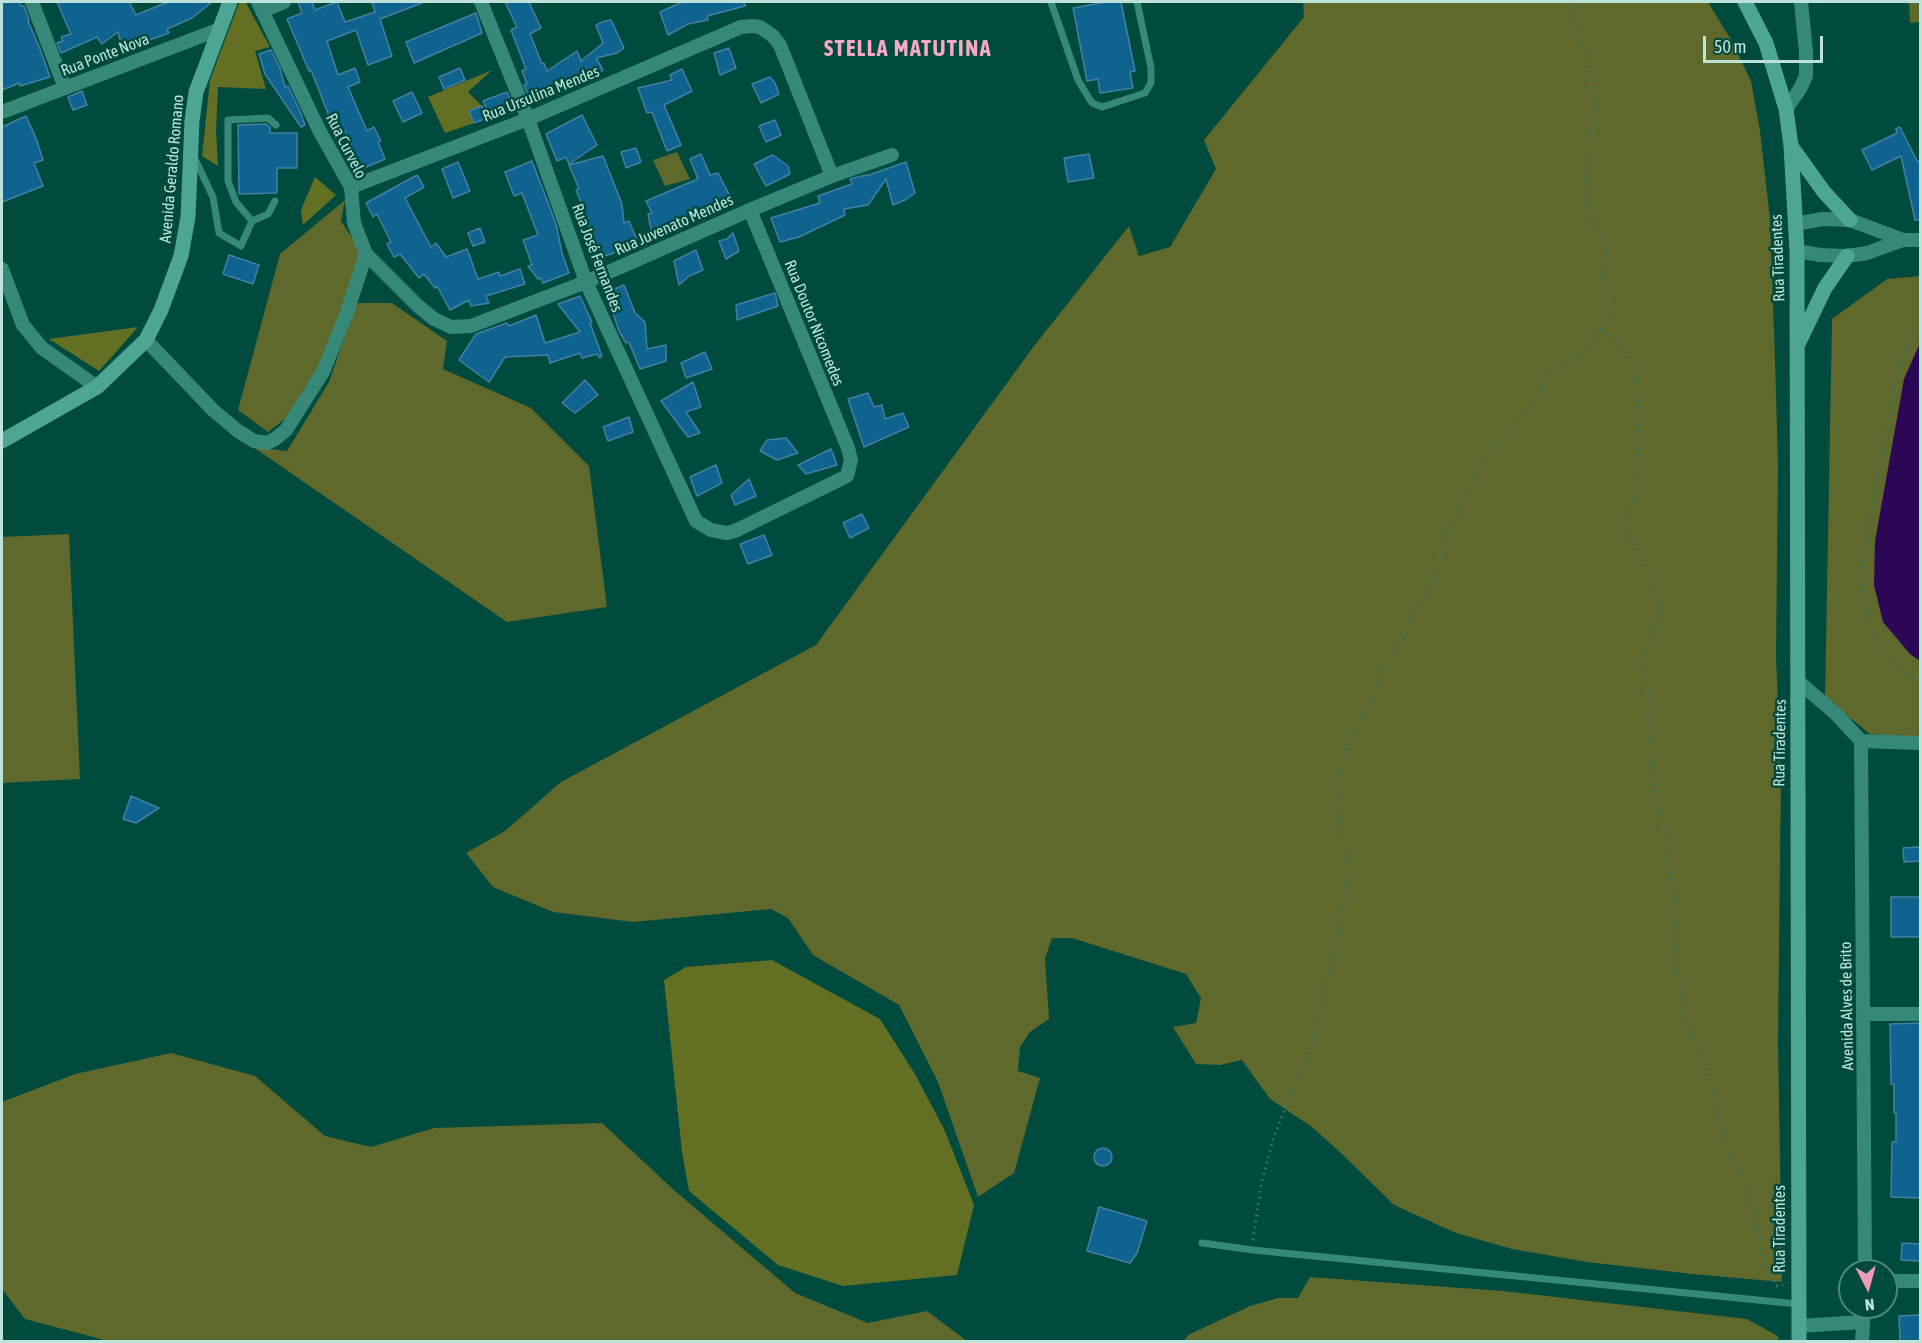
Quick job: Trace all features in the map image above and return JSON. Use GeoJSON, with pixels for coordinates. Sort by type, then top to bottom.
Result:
{"type":"FeatureCollection","features":[{"type":"Feature","properties":{"kind":"main road"},"geometry":{"type":"LineString","coordinates":[[1745,2],[1766,43],[1786,109],[1791,146],[1824,192],[1850,219]]}},
{"type":"Feature","properties":{"kind":"main road","name":"Avenida Geraldo Romano"},"geometry":{"type":"LineString","coordinates":[[2,441],[97,387],[146,340],[161,310],[181,256],[189,217],[196,92],[220,29],[227,3]]}},
{"type":"Feature","properties":{"kind":"main road","name":"Rua Tiradentes"},"geometry":{"type":"LineString","coordinates":[[1791,146],[1797,251],[1798,345],[1799,1334]]}},
{"type":"Feature","properties":{"kind":"main road"},"geometry":{"type":"LineString","coordinates":[[1798,345],[1825,288],[1847,256]]}},
{"type":"Feature","properties":{"kind":"street"},"geometry":{"type":"LineString","coordinates":[[32,2],[65,88]]}},
{"type":"Feature","properties":{"kind":"street"},"geometry":{"type":"LineString","coordinates":[[260,6],[284,2]]}},
{"type":"Feature","properties":{"kind":"street","name":"Rua José Fernandes"},"geometry":{"type":"LineString","coordinates":[[482,2],[528,118],[586,282],[696,521]]}},
{"type":"Feature","properties":{"kind":"street"},"geometry":{"type":"LineString","coordinates":[[1786,109],[1806,76],[1801,2]]}},
{"type":"Feature","properties":{"kind":"street","name":"Rua Curvelo"},"geometry":{"type":"LineString","coordinates":[[260,6],[319,130],[351,187],[354,223],[366,254],[434,319],[451,327],[471,326]]}},
{"type":"Feature","properties":{"kind":"street","name":"Rua Ursulina Mendes"},"geometry":{"type":"LineString","coordinates":[[351,187],[528,118],[741,27],[753,26],[760,27],[773,36],[780,45],[832,176]]}},
{"type":"Feature","properties":{"kind":"street","name":"Rua Ponte Nova"},"geometry":{"type":"LineString","coordinates":[[2,112],[220,29]]}},
{"type":"Feature","properties":{"kind":"street","name":"Rua Juvenato Mendes"},"geometry":{"type":"LineString","coordinates":[[471,326],[586,282],[832,176],[891,155]]}},
{"type":"Feature","properties":{"kind":"street","name":"Rua Doutor Nicomedes"},"geometry":{"type":"LineString","coordinates":[[696,521],[711,530],[727,533],[735,531],[848,476],[851,460],[750,210]]}},
{"type":"Feature","properties":{"kind":"street"},"geometry":{"type":"LineString","coordinates":[[1795,224],[1823,219],[1850,219],[1903,240]]}},
{"type":"Feature","properties":{"kind":"street"},"geometry":{"type":"LineString","coordinates":[[1797,251],[1847,256],[1867,253],[1903,240],[1920,240]]}},
{"type":"Feature","properties":{"kind":"street"},"geometry":{"type":"LineString","coordinates":[[146,340],[213,410],[254,441],[267,443],[286,430],[323,372],[346,315],[366,254]]}},
{"type":"Feature","properties":{"kind":"street"},"geometry":{"type":"LineString","coordinates":[[2,269],[23,325],[42,348],[97,387]]}},
{"type":"Feature","properties":{"kind":"street"},"geometry":{"type":"LineString","coordinates":[[1799,682],[1836,714],[1861,741],[1920,743]]}},
{"type":"Feature","properties":{"kind":"street","name":"Avenida Alves de Brito"},"geometry":{"type":"LineString","coordinates":[[1861,741],[1865,1259]]}},
{"type":"Feature","properties":{"kind":"street"},"geometry":{"type":"LineString","coordinates":[[1864,1014],[1920,1014]]}},
{"type":"Feature","properties":{"kind":"street"},"geometry":{"type":"LineString","coordinates":[[1898,1281],[1920,1281]]}},
{"type":"Feature","properties":{"kind":"street"},"geometry":{"type":"LineString","coordinates":[[1862,1341],[1863,1319]]}},
{"type":"Feature","properties":{"kind":"street"},"geometry":{"type":"LineString","coordinates":[[1799,1334],[1863,1322]]}},
{"type":"Feature","properties":{"kind":"lane"},"geometry":{"type":"LineString","coordinates":[[1051,2],[1082,89],[1092,103],[1102,107],[1145,93],[1151,83],[1151,68],[1137,2]]}},
{"type":"Feature","properties":{"kind":"lane"},"geometry":{"type":"LineString","coordinates":[[252,221],[236,202],[228,181],[228,120],[268,118],[276,125]]}},
{"type":"Feature","properties":{"kind":"lane"},"geometry":{"type":"LineString","coordinates":[[191,152],[213,197],[219,233],[241,246],[252,221],[268,214],[275,201]]}},
{"type":"Feature","properties":{"kind":"lane"},"geometry":{"type":"LineString","coordinates":[[1202,1243],[1798,1304]]}},
{"type":"Feature","properties":{"kind":"path"},"geometry":{"type":"LineString","coordinates":[[1253,1250],[1261,1185],[1274,1136],[1315,1037],[1325,986],[1339,939],[1347,889],[1348,861],[1347,847],[1340,826],[1338,779],[1350,737],[1364,713],[1380,676],[1397,649],[1407,624],[1434,582],[1445,534],[1488,455],[1533,405],[1547,374],[1571,363],[1587,348],[1608,320],[1610,310],[1602,273],[1605,247],[1602,237],[1591,220],[1585,196],[1586,162],[1595,116],[1593,85],[1588,59],[1568,2]]}},
{"type":"Feature","properties":{"kind":"path"},"geometry":{"type":"LineString","coordinates":[[1602,330],[1620,344],[1630,358],[1635,373],[1639,465],[1636,494],[1627,516],[1626,525],[1630,538],[1648,571],[1657,598],[1657,624],[1646,649],[1644,666],[1654,788],[1661,812],[1673,885],[1676,958],[1687,1023],[1710,1076],[1713,1102],[1727,1150],[1747,1192],[1758,1227],[1764,1266],[1771,1274],[1776,1286],[1798,1285]]}},
{"type":"Feature","properties":{"kind":"path"},"geometry":{"type":"LineString","coordinates":[[1920,330],[1904,351],[1898,371],[1865,544],[1863,580],[1866,615],[1875,641],[1891,662],[1920,682]]}},
{"type":"Feature","properties":{"kind":"green space"},"geometry":{"type":"Polygon","coordinates":[[[1303,2],[1708,2],[1730,38],[1751,81],[1760,131],[1770,219],[1778,464],[1776,658],[1781,770],[1778,1039],[1782,1282],[1587,1262],[1512,1249],[1456,1233],[1394,1205],[1312,1127],[1270,1099],[1242,1060],[1220,1065],[1196,1064],[1173,1027],[1196,1023],[1201,998],[1186,974],[1072,938],[1052,938],[1045,958],[1049,1019],[1030,1032],[1020,1047],[1018,1071],[1040,1078],[1014,1173],[978,1197],[938,1082],[899,1005],[813,955],[788,918],[771,909],[633,922],[553,912],[493,887],[466,853],[505,831],[561,782],[816,645],[1034,346],[1129,226],[1139,256],[1170,247],[1216,169],[1204,140],[1304,17],[1303,2]]]}},
{"type":"Feature","properties":{"kind":"green space"},"geometry":{"type":"Polygon","coordinates":[[[1909,2],[1920,2],[1920,22],[1910,23],[1909,2]]]}},
{"type":"Feature","properties":{"kind":"green space"},"geometry":{"type":"Polygon","coordinates":[[[239,3],[246,3],[270,47],[255,51],[266,89],[218,87],[216,131],[218,166],[202,156],[210,80],[239,3]]]}},
{"type":"Feature","properties":{"kind":"green space"},"geometry":{"type":"Polygon","coordinates":[[[492,70],[468,92],[482,106],[469,111],[474,123],[445,133],[428,97],[492,70]]]}},
{"type":"Feature","properties":{"kind":"green space"},"geometry":{"type":"Polygon","coordinates":[[[677,152],[690,179],[665,186],[653,160],[677,152]]]}},
{"type":"Feature","properties":{"kind":"green space"},"geometry":{"type":"Polygon","coordinates":[[[315,177],[336,195],[303,225],[301,210],[315,177]]]}},
{"type":"Feature","properties":{"kind":"green space"},"geometry":{"type":"Polygon","coordinates":[[[345,200],[341,221],[362,253],[331,343],[305,394],[285,419],[268,432],[238,410],[280,254],[345,200]]]}},
{"type":"Feature","properties":{"kind":"green space"},"geometry":{"type":"Polygon","coordinates":[[[1920,276],[1920,737],[1870,734],[1825,698],[1832,319],[1887,279],[1920,276]]]}},
{"type":"Feature","properties":{"kind":"green space"},"geometry":{"type":"Polygon","coordinates":[[[356,303],[392,303],[447,341],[443,369],[531,408],[589,466],[607,607],[507,622],[253,447],[287,451],[329,382],[356,303]]]}},
{"type":"Feature","properties":{"kind":"green space"},"geometry":{"type":"Polygon","coordinates":[[[138,327],[99,371],[49,339],[138,327]]]}},
{"type":"Feature","properties":{"kind":"green space"},"geometry":{"type":"Polygon","coordinates":[[[69,534],[80,779],[2,783],[2,537],[69,534]]]}},
{"type":"Feature","properties":{"kind":"green space"},"geometry":{"type":"Polygon","coordinates":[[[772,960],[880,1019],[915,1074],[945,1131],[974,1205],[957,1275],[843,1286],[778,1265],[689,1191],[682,1152],[664,980],[686,967],[772,960]]]}},
{"type":"Feature","properties":{"kind":"green space"},"geometry":{"type":"Polygon","coordinates":[[[171,1053],[255,1076],[325,1136],[371,1147],[434,1128],[602,1123],[675,1191],[795,1293],[868,1323],[927,1311],[967,1341],[112,1342],[25,1319],[2,1289],[2,1102],[75,1074],[171,1053]]]}},
{"type":"Feature","properties":{"kind":"green space"},"geometry":{"type":"Polygon","coordinates":[[[1310,1277],[1503,1291],[1747,1319],[1778,1336],[1778,1341],[1184,1341],[1188,1335],[1250,1306],[1278,1298],[1298,1298],[1310,1277]]]}},
{"type":"Feature","properties":{"kind":"shaded area"},"geometry":{"type":"Polygon","coordinates":[[[1920,343],[1920,661],[1910,654],[1883,622],[1874,585],[1875,541],[1904,379],[1920,343]]]}},
{"type":"Feature","properties":{"kind":"building"},"geometry":{"type":"Polygon","coordinates":[[[2,2],[20,2],[21,6],[24,6],[50,77],[20,86],[19,83],[2,90],[2,2]]]}},
{"type":"Feature","properties":{"kind":"building"},"geometry":{"type":"Polygon","coordinates":[[[57,2],[129,2],[136,15],[168,2],[212,2],[192,18],[167,29],[169,33],[144,42],[143,37],[122,47],[118,32],[102,44],[97,37],[61,53],[57,43],[63,41],[61,37],[71,34],[57,2]]]}},
{"type":"Feature","properties":{"kind":"building"},"geometry":{"type":"Polygon","coordinates":[[[298,2],[312,2],[315,10],[337,2],[345,22],[375,12],[372,2],[422,2],[380,19],[392,56],[368,65],[356,30],[327,41],[338,75],[355,68],[360,82],[348,87],[367,131],[374,127],[381,141],[378,142],[385,159],[357,171],[352,157],[356,156],[345,131],[336,134],[311,70],[309,71],[287,19],[302,13],[298,2]]]}},
{"type":"Feature","properties":{"kind":"building"},"geometry":{"type":"Polygon","coordinates":[[[505,2],[529,2],[541,28],[530,34],[547,71],[577,51],[581,61],[603,43],[596,25],[605,21],[611,20],[624,48],[617,53],[596,58],[603,70],[590,79],[555,91],[556,94],[533,103],[524,85],[527,84],[522,71],[526,69],[511,30],[517,27],[505,2]]]}},
{"type":"Feature","properties":{"kind":"building"},"geometry":{"type":"Polygon","coordinates":[[[682,2],[744,2],[745,6],[707,16],[708,20],[688,24],[668,35],[660,12],[682,2]]]}},
{"type":"Feature","properties":{"kind":"building"},"geometry":{"type":"Polygon","coordinates":[[[1106,2],[1121,2],[1135,71],[1130,72],[1133,88],[1100,93],[1098,79],[1087,81],[1073,8],[1106,2]]]}},
{"type":"Feature","properties":{"kind":"building"},"geometry":{"type":"Polygon","coordinates":[[[476,13],[482,33],[414,63],[406,42],[476,13]]]}},
{"type":"Feature","properties":{"kind":"building"},"geometry":{"type":"Polygon","coordinates":[[[729,48],[736,68],[720,75],[714,53],[729,48]]]}},
{"type":"Feature","properties":{"kind":"building"},"geometry":{"type":"Polygon","coordinates":[[[271,50],[280,68],[285,87],[288,86],[300,111],[305,125],[301,127],[265,74],[259,54],[271,50]]]}},
{"type":"Feature","properties":{"kind":"building"},"geometry":{"type":"Polygon","coordinates":[[[460,68],[465,80],[444,89],[439,77],[460,68]]]}},
{"type":"Feature","properties":{"kind":"building"},"geometry":{"type":"Polygon","coordinates":[[[682,69],[692,91],[664,105],[681,145],[667,151],[652,112],[647,113],[638,88],[672,80],[670,75],[682,69]]]}},
{"type":"Feature","properties":{"kind":"building"},"geometry":{"type":"Polygon","coordinates":[[[770,77],[779,94],[761,103],[752,84],[770,77]]]}},
{"type":"Feature","properties":{"kind":"building"},"geometry":{"type":"Polygon","coordinates":[[[82,91],[87,105],[73,110],[68,97],[82,91]]]}},
{"type":"Feature","properties":{"kind":"building"},"geometry":{"type":"Polygon","coordinates":[[[412,92],[422,113],[403,122],[393,101],[412,92]]]}},
{"type":"Feature","properties":{"kind":"building"},"geometry":{"type":"Polygon","coordinates":[[[507,92],[513,106],[489,115],[483,101],[507,92]]]}},
{"type":"Feature","properties":{"kind":"building"},"geometry":{"type":"Polygon","coordinates":[[[482,106],[487,118],[474,123],[469,111],[482,106]]]}},
{"type":"Feature","properties":{"kind":"building"},"geometry":{"type":"Polygon","coordinates":[[[582,115],[597,145],[569,164],[566,157],[557,161],[546,134],[582,115]]]}},
{"type":"Feature","properties":{"kind":"building"},"geometry":{"type":"Polygon","coordinates":[[[26,116],[43,160],[34,163],[43,186],[2,202],[2,127],[26,116]]]}},
{"type":"Feature","properties":{"kind":"building"},"geometry":{"type":"Polygon","coordinates":[[[775,120],[781,135],[766,142],[759,126],[775,120]]]}},
{"type":"Feature","properties":{"kind":"building"},"geometry":{"type":"Polygon","coordinates":[[[266,124],[270,127],[270,133],[297,133],[297,168],[277,168],[277,193],[239,194],[238,125],[266,124]]]}},
{"type":"Feature","properties":{"kind":"building"},"geometry":{"type":"Polygon","coordinates":[[[1900,127],[1917,161],[1920,161],[1920,220],[1915,220],[1901,156],[1872,170],[1862,150],[1897,133],[1896,129],[1900,127]]]}},
{"type":"Feature","properties":{"kind":"building"},"geometry":{"type":"Polygon","coordinates":[[[636,148],[641,162],[626,168],[621,152],[636,148]]]}},
{"type":"Feature","properties":{"kind":"building"},"geometry":{"type":"Polygon","coordinates":[[[701,154],[710,175],[718,173],[732,200],[708,213],[707,210],[652,234],[648,214],[652,213],[646,201],[698,179],[690,159],[701,154]]]}},
{"type":"Feature","properties":{"kind":"building"},"geometry":{"type":"Polygon","coordinates":[[[1089,154],[1094,178],[1068,182],[1064,158],[1089,154]]]}},
{"type":"Feature","properties":{"kind":"building"},"geometry":{"type":"Polygon","coordinates":[[[773,155],[788,166],[790,174],[766,186],[754,164],[773,155]]]}},
{"type":"Feature","properties":{"kind":"building"},"geometry":{"type":"Polygon","coordinates":[[[603,156],[622,204],[624,223],[629,221],[637,240],[611,254],[596,258],[588,235],[592,233],[579,210],[583,208],[576,190],[579,189],[569,165],[603,156]]]}},
{"type":"Feature","properties":{"kind":"building"},"geometry":{"type":"Polygon","coordinates":[[[532,161],[556,224],[569,273],[543,283],[541,278],[538,279],[528,266],[532,265],[523,240],[538,235],[522,193],[514,196],[505,172],[532,161]]]}},
{"type":"Feature","properties":{"kind":"building"},"geometry":{"type":"Polygon","coordinates":[[[458,162],[470,191],[453,198],[442,169],[458,162]]]}},
{"type":"Feature","properties":{"kind":"building"},"geometry":{"type":"Polygon","coordinates":[[[906,162],[915,193],[905,200],[893,205],[886,179],[868,205],[844,209],[845,215],[799,237],[780,242],[771,218],[820,203],[818,196],[852,184],[850,179],[906,162]]]}},
{"type":"Feature","properties":{"kind":"building"},"geometry":{"type":"Polygon","coordinates":[[[417,175],[424,187],[405,198],[431,247],[436,243],[446,257],[467,249],[478,279],[499,272],[500,276],[520,269],[525,284],[486,296],[489,303],[471,306],[469,300],[450,310],[437,286],[435,288],[424,274],[419,278],[400,254],[394,257],[387,244],[391,242],[377,214],[373,217],[366,203],[417,175]]]}},
{"type":"Feature","properties":{"kind":"building"},"geometry":{"type":"Polygon","coordinates":[[[480,228],[485,242],[473,246],[468,233],[480,228]]]}},
{"type":"Feature","properties":{"kind":"building"},"geometry":{"type":"Polygon","coordinates":[[[733,233],[739,251],[726,259],[719,241],[727,239],[733,233]]]}},
{"type":"Feature","properties":{"kind":"building"},"geometry":{"type":"Polygon","coordinates":[[[696,250],[703,270],[689,276],[679,285],[674,261],[696,250]]]}},
{"type":"Feature","properties":{"kind":"building"},"geometry":{"type":"Polygon","coordinates":[[[229,255],[259,265],[253,284],[223,274],[229,255]]]}},
{"type":"Feature","properties":{"kind":"building"},"geometry":{"type":"Polygon","coordinates":[[[624,285],[635,313],[645,322],[647,349],[666,345],[666,361],[640,369],[629,342],[626,343],[619,331],[606,293],[624,285]]]}},
{"type":"Feature","properties":{"kind":"building"},"geometry":{"type":"Polygon","coordinates":[[[775,293],[778,306],[737,320],[736,305],[775,293]]]}},
{"type":"Feature","properties":{"kind":"building"},"geometry":{"type":"Polygon","coordinates":[[[580,296],[592,322],[590,323],[602,356],[600,358],[597,354],[582,358],[580,353],[550,363],[548,355],[505,357],[489,382],[459,360],[476,334],[507,323],[509,326],[536,315],[545,343],[580,332],[558,304],[580,296]]]}},
{"type":"Feature","properties":{"kind":"building"},"geometry":{"type":"Polygon","coordinates":[[[705,352],[712,369],[686,378],[681,363],[705,352]]]}},
{"type":"Feature","properties":{"kind":"building"},"geometry":{"type":"Polygon","coordinates":[[[585,380],[598,395],[575,413],[562,403],[585,380]]]}},
{"type":"Feature","properties":{"kind":"building"},"geometry":{"type":"Polygon","coordinates":[[[693,382],[701,407],[686,412],[700,433],[688,437],[661,401],[693,382]]]}},
{"type":"Feature","properties":{"kind":"building"},"geometry":{"type":"Polygon","coordinates":[[[868,393],[874,407],[882,405],[885,419],[903,413],[909,427],[864,447],[848,399],[868,393]]]}},
{"type":"Feature","properties":{"kind":"building"},"geometry":{"type":"Polygon","coordinates":[[[629,417],[633,432],[608,441],[603,427],[629,417]]]}},
{"type":"Feature","properties":{"kind":"building"},"geometry":{"type":"Polygon","coordinates":[[[786,438],[798,453],[777,460],[760,451],[767,440],[786,438]]]}},
{"type":"Feature","properties":{"kind":"building"},"geometry":{"type":"Polygon","coordinates":[[[831,449],[837,465],[806,474],[798,465],[831,449]]]}},
{"type":"Feature","properties":{"kind":"building"},"geometry":{"type":"Polygon","coordinates":[[[716,465],[722,483],[697,496],[690,477],[716,465]]]}},
{"type":"Feature","properties":{"kind":"building"},"geometry":{"type":"Polygon","coordinates":[[[749,479],[756,496],[735,505],[731,495],[749,479]]]}},
{"type":"Feature","properties":{"kind":"building"},"geometry":{"type":"Polygon","coordinates":[[[862,514],[869,528],[850,538],[843,523],[862,514]]]}},
{"type":"Feature","properties":{"kind":"building"},"geometry":{"type":"Polygon","coordinates":[[[764,535],[772,555],[748,564],[740,544],[764,535]]]}},
{"type":"Feature","properties":{"kind":"building"},"geometry":{"type":"Polygon","coordinates":[[[131,796],[159,808],[136,823],[123,819],[131,796]]]}},
{"type":"Feature","properties":{"kind":"building"},"geometry":{"type":"Polygon","coordinates":[[[1918,847],[1920,861],[1904,862],[1903,848],[1918,847]]]}},
{"type":"Feature","properties":{"kind":"building"},"geometry":{"type":"Polygon","coordinates":[[[1891,897],[1920,897],[1920,937],[1891,937],[1891,897]]]}},
{"type":"Feature","properties":{"kind":"building"},"geometry":{"type":"Polygon","coordinates":[[[1920,1023],[1920,1198],[1891,1197],[1892,1142],[1896,1142],[1896,1113],[1894,1113],[1894,1084],[1891,1084],[1890,1024],[1920,1023]]]}},
{"type":"Feature","properties":{"kind":"building"},"geometry":{"type":"Polygon","coordinates":[[[1099,1148],[1107,1148],[1112,1153],[1110,1164],[1099,1166],[1094,1161],[1094,1153],[1099,1148]]]}},
{"type":"Feature","properties":{"kind":"building"},"geometry":{"type":"Polygon","coordinates":[[[1099,1207],[1147,1221],[1137,1253],[1130,1263],[1087,1251],[1099,1207]]]}},
{"type":"Feature","properties":{"kind":"building"},"geometry":{"type":"Polygon","coordinates":[[[1902,1243],[1920,1244],[1920,1261],[1901,1260],[1902,1243]]]}},
{"type":"Feature","properties":{"kind":"building"},"geometry":{"type":"Polygon","coordinates":[[[1920,1315],[1920,1341],[1900,1341],[1899,1316],[1920,1315]]]}},
{"type":"Feature","properties":{"kind":"district","name":"STELLA MATUTINA"},"geometry":{"type":"Point","coordinates":[908,49]}}]}
